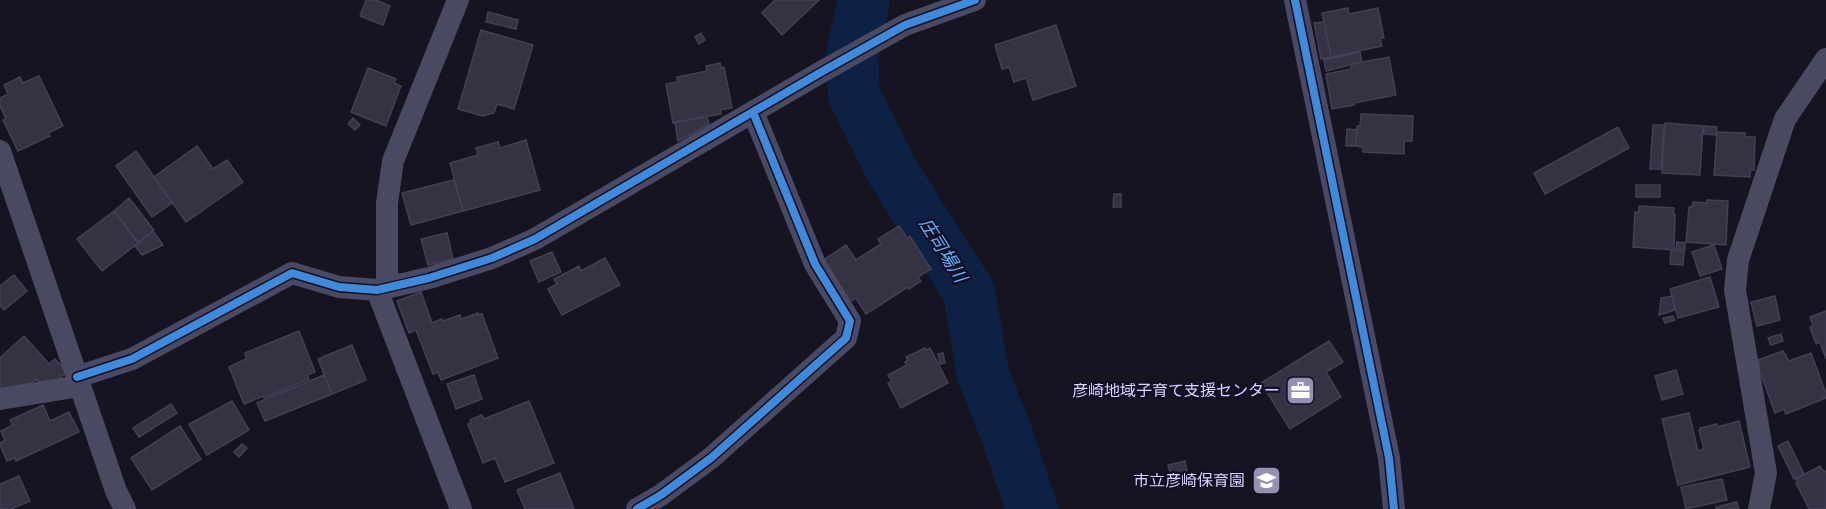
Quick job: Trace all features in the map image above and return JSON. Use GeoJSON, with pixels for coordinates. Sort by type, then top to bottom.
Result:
{"type":"FeatureCollection","features":[{"type":"Feature","properties":{"kind":"street"},"geometry":{"type":"LineString","coordinates":[[458,0],[393,161],[387,203],[382,289],[461,509]]}},
{"type":"Feature","properties":{"kind":"street"},"geometry":{"type":"LineString","coordinates":[[0,399],[78,381],[132,359],[292,273],[339,287],[382,289],[429,278],[492,258],[535,239],[905,25],[975,0]]}},
{"type":"Feature","properties":{"kind":"street"},"geometry":{"type":"LineString","coordinates":[[1295,0],[1389,458],[1394,509]]}},
{"type":"Feature","properties":{"kind":"street"},"geometry":{"type":"LineString","coordinates":[[1759,509],[1766,473],[1735,290],[1738,260],[1785,119],[1826,59]]}},
{"type":"Feature","properties":{"kind":"street"},"geometry":{"type":"LineString","coordinates":[[637,509],[661,495],[711,458],[846,338],[850,321],[815,264],[753,112]]}},
{"type":"Feature","properties":{"kind":"street"},"geometry":{"type":"LineString","coordinates":[[0,152],[116,491],[125,509]]}},
{"type":"Feature","properties":{"kind":"building"},"geometry":{"type":"Polygon","coordinates":[[[366,0],[376,0],[390,6],[383,25],[360,16],[366,0]]]}},
{"type":"Feature","properties":{"kind":"building"},"geometry":{"type":"Polygon","coordinates":[[[775,0],[819,0],[782,35],[762,13],[775,0]]]}},
{"type":"Feature","properties":{"kind":"building"},"geometry":{"type":"Polygon","coordinates":[[[1348,8],[1349,14],[1378,8],[1384,38],[1380,38],[1382,46],[1331,57],[1322,13],[1348,8]]]}},
{"type":"Feature","properties":{"kind":"building"},"geometry":{"type":"Polygon","coordinates":[[[488,12],[518,20],[516,29],[486,22],[488,12]]]}},
{"type":"Feature","properties":{"kind":"building"},"geometry":{"type":"Polygon","coordinates":[[[1324,22],[1331,57],[1321,59],[1314,23],[1324,22]]]}},
{"type":"Feature","properties":{"kind":"building"},"geometry":{"type":"Polygon","coordinates":[[[1056,25],[1076,86],[1033,100],[1026,78],[1014,82],[1009,67],[1002,69],[995,45],[1056,25]]]}},
{"type":"Feature","properties":{"kind":"building"},"geometry":{"type":"Polygon","coordinates":[[[481,30],[533,45],[514,109],[497,104],[494,113],[483,116],[458,109],[481,30]]]}},
{"type":"Feature","properties":{"kind":"building"},"geometry":{"type":"Polygon","coordinates":[[[701,33],[705,40],[699,44],[695,37],[701,33]]]}},
{"type":"Feature","properties":{"kind":"building"},"geometry":{"type":"Polygon","coordinates":[[[1360,52],[1362,62],[1326,71],[1324,60],[1360,52]]]}},
{"type":"Feature","properties":{"kind":"building"},"geometry":{"type":"Polygon","coordinates":[[[1389,57],[1396,95],[1332,109],[1326,74],[1351,69],[1351,64],[1389,57]]]}},
{"type":"Feature","properties":{"kind":"building"},"geometry":{"type":"Polygon","coordinates":[[[720,63],[721,68],[724,67],[732,108],[720,110],[721,114],[673,123],[666,84],[678,82],[677,77],[707,71],[706,66],[720,63]]]}},
{"type":"Feature","properties":{"kind":"building"},"geometry":{"type":"Polygon","coordinates":[[[368,68],[396,79],[394,83],[401,86],[386,126],[351,112],[368,68]]]}},
{"type":"Feature","properties":{"kind":"building"},"geometry":{"type":"Polygon","coordinates":[[[39,76],[63,126],[48,133],[50,136],[18,151],[3,120],[6,119],[0,106],[0,98],[8,94],[4,85],[20,77],[23,83],[39,76]]]}},
{"type":"Feature","properties":{"kind":"building"},"geometry":{"type":"Polygon","coordinates":[[[1361,114],[1413,116],[1412,141],[1404,141],[1404,154],[1363,152],[1363,147],[1356,146],[1357,126],[1360,126],[1361,114]]]}},
{"type":"Feature","properties":{"kind":"building"},"geometry":{"type":"Polygon","coordinates":[[[707,116],[709,124],[678,141],[675,122],[707,116]]]}},
{"type":"Feature","properties":{"kind":"building"},"geometry":{"type":"Polygon","coordinates":[[[353,118],[360,125],[355,130],[348,124],[353,118]]]}},
{"type":"Feature","properties":{"kind":"building"},"geometry":{"type":"Polygon","coordinates":[[[1665,123],[1703,126],[1700,175],[1662,173],[1665,123]]]}},
{"type":"Feature","properties":{"kind":"building"},"geometry":{"type":"Polygon","coordinates":[[[1653,125],[1664,125],[1661,169],[1650,169],[1653,125]]]}},
{"type":"Feature","properties":{"kind":"building"},"geometry":{"type":"Polygon","coordinates":[[[1704,126],[1717,127],[1716,135],[1704,134],[1704,126]]]}},
{"type":"Feature","properties":{"kind":"building"},"geometry":{"type":"Polygon","coordinates":[[[1618,127],[1629,148],[1545,194],[1534,173],[1618,127]]]}},
{"type":"Feature","properties":{"kind":"building"},"geometry":{"type":"Polygon","coordinates":[[[1347,129],[1357,130],[1356,146],[1346,146],[1347,129]]]}},
{"type":"Feature","properties":{"kind":"building"},"geometry":{"type":"Polygon","coordinates":[[[1717,132],[1745,133],[1745,137],[1755,137],[1754,170],[1750,170],[1750,177],[1714,175],[1717,132]]]}},
{"type":"Feature","properties":{"kind":"building"},"geometry":{"type":"Polygon","coordinates":[[[526,140],[540,190],[463,211],[450,163],[478,155],[476,148],[498,142],[500,148],[526,140]]]}},
{"type":"Feature","properties":{"kind":"building"},"geometry":{"type":"Polygon","coordinates":[[[197,146],[213,169],[227,160],[243,182],[186,222],[154,177],[197,146]]]}},
{"type":"Feature","properties":{"kind":"building"},"geometry":{"type":"Polygon","coordinates":[[[136,151],[172,203],[152,217],[116,166],[136,151]]]}},
{"type":"Feature","properties":{"kind":"building"},"geometry":{"type":"Polygon","coordinates":[[[454,180],[463,211],[411,225],[402,193],[454,180]]]}},
{"type":"Feature","properties":{"kind":"building"},"geometry":{"type":"Polygon","coordinates":[[[1636,185],[1660,185],[1660,197],[1636,197],[1636,185]]]}},
{"type":"Feature","properties":{"kind":"building"},"geometry":{"type":"Polygon","coordinates":[[[1114,194],[1121,194],[1121,207],[1113,207],[1114,194]]]}},
{"type":"Feature","properties":{"kind":"building"},"geometry":{"type":"Polygon","coordinates":[[[129,198],[154,230],[138,242],[114,211],[129,198]]]}},
{"type":"Feature","properties":{"kind":"building"},"geometry":{"type":"Polygon","coordinates":[[[1707,200],[1728,201],[1726,245],[1686,242],[1689,207],[1692,207],[1693,202],[1707,203],[1707,200]]]}},
{"type":"Feature","properties":{"kind":"building"},"geometry":{"type":"Polygon","coordinates":[[[1639,206],[1674,208],[1674,250],[1633,247],[1635,212],[1639,212],[1639,206]]]}},
{"type":"Feature","properties":{"kind":"building"},"geometry":{"type":"Polygon","coordinates":[[[114,211],[138,243],[102,271],[77,239],[114,211]]]}},
{"type":"Feature","properties":{"kind":"building"},"geometry":{"type":"Polygon","coordinates":[[[899,226],[907,238],[910,236],[931,269],[918,277],[921,281],[866,314],[856,298],[847,304],[820,262],[846,245],[856,260],[881,244],[878,239],[899,226]]]}},
{"type":"Feature","properties":{"kind":"building"},"geometry":{"type":"Polygon","coordinates":[[[153,231],[163,245],[142,255],[135,246],[153,231]]]}},
{"type":"Feature","properties":{"kind":"building"},"geometry":{"type":"Polygon","coordinates":[[[447,233],[453,259],[428,265],[421,239],[447,233]]]}},
{"type":"Feature","properties":{"kind":"building"},"geometry":{"type":"Polygon","coordinates":[[[1677,242],[1685,243],[1685,250],[1676,249],[1677,242]]]}},
{"type":"Feature","properties":{"kind":"building"},"geometry":{"type":"Polygon","coordinates":[[[1714,245],[1722,269],[1700,276],[1692,252],[1714,245]]]}},
{"type":"Feature","properties":{"kind":"building"},"geometry":{"type":"Polygon","coordinates":[[[1671,250],[1684,252],[1683,265],[1670,264],[1671,250]]]}},
{"type":"Feature","properties":{"kind":"building"},"geometry":{"type":"Polygon","coordinates":[[[552,252],[561,272],[539,282],[530,261],[552,252]]]}},
{"type":"Feature","properties":{"kind":"building"},"geometry":{"type":"Polygon","coordinates":[[[605,258],[620,285],[562,315],[548,289],[557,284],[554,279],[579,266],[581,271],[605,258]]]}},
{"type":"Feature","properties":{"kind":"building"},"geometry":{"type":"Polygon","coordinates":[[[14,275],[27,291],[4,310],[0,305],[0,286],[14,275]]]}},
{"type":"Feature","properties":{"kind":"building"},"geometry":{"type":"Polygon","coordinates":[[[1710,277],[1719,307],[1678,318],[1670,289],[1710,277]]]}},
{"type":"Feature","properties":{"kind":"building"},"geometry":{"type":"Polygon","coordinates":[[[421,292],[432,323],[460,315],[461,319],[478,313],[478,315],[482,314],[498,358],[441,380],[438,372],[433,374],[416,330],[409,333],[397,301],[421,292]]]}},
{"type":"Feature","properties":{"kind":"building"},"geometry":{"type":"Polygon","coordinates":[[[1672,296],[1675,310],[1659,315],[1661,298],[1672,296]]]}},
{"type":"Feature","properties":{"kind":"building"},"geometry":{"type":"Polygon","coordinates":[[[1775,296],[1780,320],[1757,326],[1751,302],[1775,296]]]}},
{"type":"Feature","properties":{"kind":"building"},"geometry":{"type":"Polygon","coordinates":[[[1826,311],[1826,359],[1820,342],[1816,344],[1810,327],[1813,326],[1810,317],[1826,311]]]}},
{"type":"Feature","properties":{"kind":"building"},"geometry":{"type":"Polygon","coordinates":[[[1673,316],[1675,320],[1665,323],[1663,318],[1673,316]]]}},
{"type":"Feature","properties":{"kind":"building"},"geometry":{"type":"Polygon","coordinates":[[[299,331],[315,372],[307,375],[309,379],[244,404],[229,367],[246,359],[245,353],[299,331]]]}},
{"type":"Feature","properties":{"kind":"building"},"geometry":{"type":"Polygon","coordinates":[[[1781,334],[1783,341],[1771,345],[1768,338],[1781,334]]]}},
{"type":"Feature","properties":{"kind":"building"},"geometry":{"type":"Polygon","coordinates":[[[24,336],[49,364],[55,359],[67,372],[46,391],[36,379],[17,396],[0,392],[0,358],[24,336]]]}},
{"type":"Feature","properties":{"kind":"building","name":"彦崎地域子育て支援センター"},"geometry":{"type":"Polygon","coordinates":[[[1329,341],[1343,362],[1326,372],[1341,397],[1290,429],[1261,383],[1329,341]]]}},
{"type":"Feature","properties":{"kind":"building"},"geometry":{"type":"Polygon","coordinates":[[[352,345],[366,380],[332,394],[318,359],[352,345]]]}},
{"type":"Feature","properties":{"kind":"building"},"geometry":{"type":"Polygon","coordinates":[[[925,348],[926,350],[930,348],[948,383],[901,408],[888,383],[892,381],[888,375],[907,365],[906,357],[925,348]]]}},
{"type":"Feature","properties":{"kind":"building"},"geometry":{"type":"Polygon","coordinates":[[[1783,351],[1789,361],[1811,353],[1826,398],[1786,414],[1784,409],[1775,413],[1758,366],[1760,366],[1758,360],[1783,351]]]}},
{"type":"Feature","properties":{"kind":"building"},"geometry":{"type":"Polygon","coordinates":[[[943,353],[945,363],[940,364],[938,354],[943,353]]]}},
{"type":"Feature","properties":{"kind":"building"},"geometry":{"type":"Polygon","coordinates":[[[1676,370],[1683,394],[1662,400],[1655,376],[1676,370]]]}},
{"type":"Feature","properties":{"kind":"building"},"geometry":{"type":"Polygon","coordinates":[[[324,375],[332,394],[265,421],[257,403],[324,375]]]}},
{"type":"Feature","properties":{"kind":"building"},"geometry":{"type":"Polygon","coordinates":[[[474,375],[482,399],[456,409],[447,384],[474,375]]]}},
{"type":"Feature","properties":{"kind":"building"},"geometry":{"type":"Polygon","coordinates":[[[232,401],[249,430],[207,455],[189,424],[232,401]]]}},
{"type":"Feature","properties":{"kind":"building"},"geometry":{"type":"Polygon","coordinates":[[[529,401],[554,463],[505,482],[495,458],[483,463],[468,424],[471,423],[470,420],[482,415],[484,419],[529,401]]]}},
{"type":"Feature","properties":{"kind":"building"},"geometry":{"type":"Polygon","coordinates":[[[171,404],[177,413],[139,437],[133,428],[171,404]]]}},
{"type":"Feature","properties":{"kind":"building"},"geometry":{"type":"Polygon","coordinates":[[[43,405],[50,421],[69,412],[79,432],[16,461],[15,458],[7,461],[0,445],[5,440],[1,431],[13,425],[10,420],[43,405]]]}},
{"type":"Feature","properties":{"kind":"building"},"geometry":{"type":"Polygon","coordinates":[[[1689,413],[1698,451],[1704,449],[1700,428],[1717,424],[1717,427],[1739,421],[1750,467],[1678,485],[1662,419],[1689,413]]]}},
{"type":"Feature","properties":{"kind":"building"},"geometry":{"type":"Polygon","coordinates":[[[180,426],[201,459],[152,490],[131,458],[180,426]]]}},
{"type":"Feature","properties":{"kind":"building"},"geometry":{"type":"Polygon","coordinates":[[[1788,441],[1804,474],[1794,479],[1778,446],[1788,441]]]}},
{"type":"Feature","properties":{"kind":"building"},"geometry":{"type":"Polygon","coordinates":[[[242,444],[247,448],[239,457],[234,452],[242,444]]]}},
{"type":"Feature","properties":{"kind":"building"},"geometry":{"type":"Polygon","coordinates":[[[1185,461],[1187,471],[1171,475],[1168,465],[1185,461]]]}},
{"type":"Feature","properties":{"kind":"building"},"geometry":{"type":"Polygon","coordinates":[[[1820,466],[1824,472],[1826,471],[1826,509],[1809,509],[1796,479],[1820,466]]]}},
{"type":"Feature","properties":{"kind":"building"},"geometry":{"type":"Polygon","coordinates":[[[560,473],[574,509],[525,509],[517,490],[560,473]]]}},
{"type":"Feature","properties":{"kind":"building"},"geometry":{"type":"Polygon","coordinates":[[[19,476],[30,501],[11,509],[0,509],[0,484],[19,476]]]}},
{"type":"Feature","properties":{"kind":"building"},"geometry":{"type":"Polygon","coordinates":[[[1722,479],[1727,500],[1686,509],[1681,487],[1722,479]]]}},
{"type":"Feature","properties":{"kind":"building"},"geometry":{"type":"Polygon","coordinates":[[[1737,502],[1739,509],[1716,509],[1716,507],[1737,502]]]}},
{"type":"Feature","properties":{"kind":"waterway","name":"庄司場川"},"geometry":{"type":"LineString","coordinates":[[864,0],[852,56],[854,95],[892,171],[969,292],[983,374],[1032,509]]}},
{"type":"Feature","properties":{"kind":"cycle path"},"geometry":{"type":"LineString","coordinates":[[77,377],[132,359],[292,273],[339,287],[377,290],[429,278],[492,258],[535,239],[905,25],[975,0]]}},
{"type":"Feature","properties":{"kind":"cycle path"},"geometry":{"type":"LineString","coordinates":[[1295,0],[1389,458],[1394,509]]}},
{"type":"Feature","properties":{"kind":"cycle path"},"geometry":{"type":"LineString","coordinates":[[637,509],[661,495],[711,458],[846,338],[850,321],[815,264],[753,112]]}},
{"type":"Feature","properties":{"kind":"place","name":"彦崎地域子育て支援センター"},"geometry":{"type":"Point","coordinates":[1301,390]}},
{"type":"Feature","properties":{"kind":"place","name":"市立彦崎保育園"},"geometry":{"type":"Point","coordinates":[1266,480]}}]}
